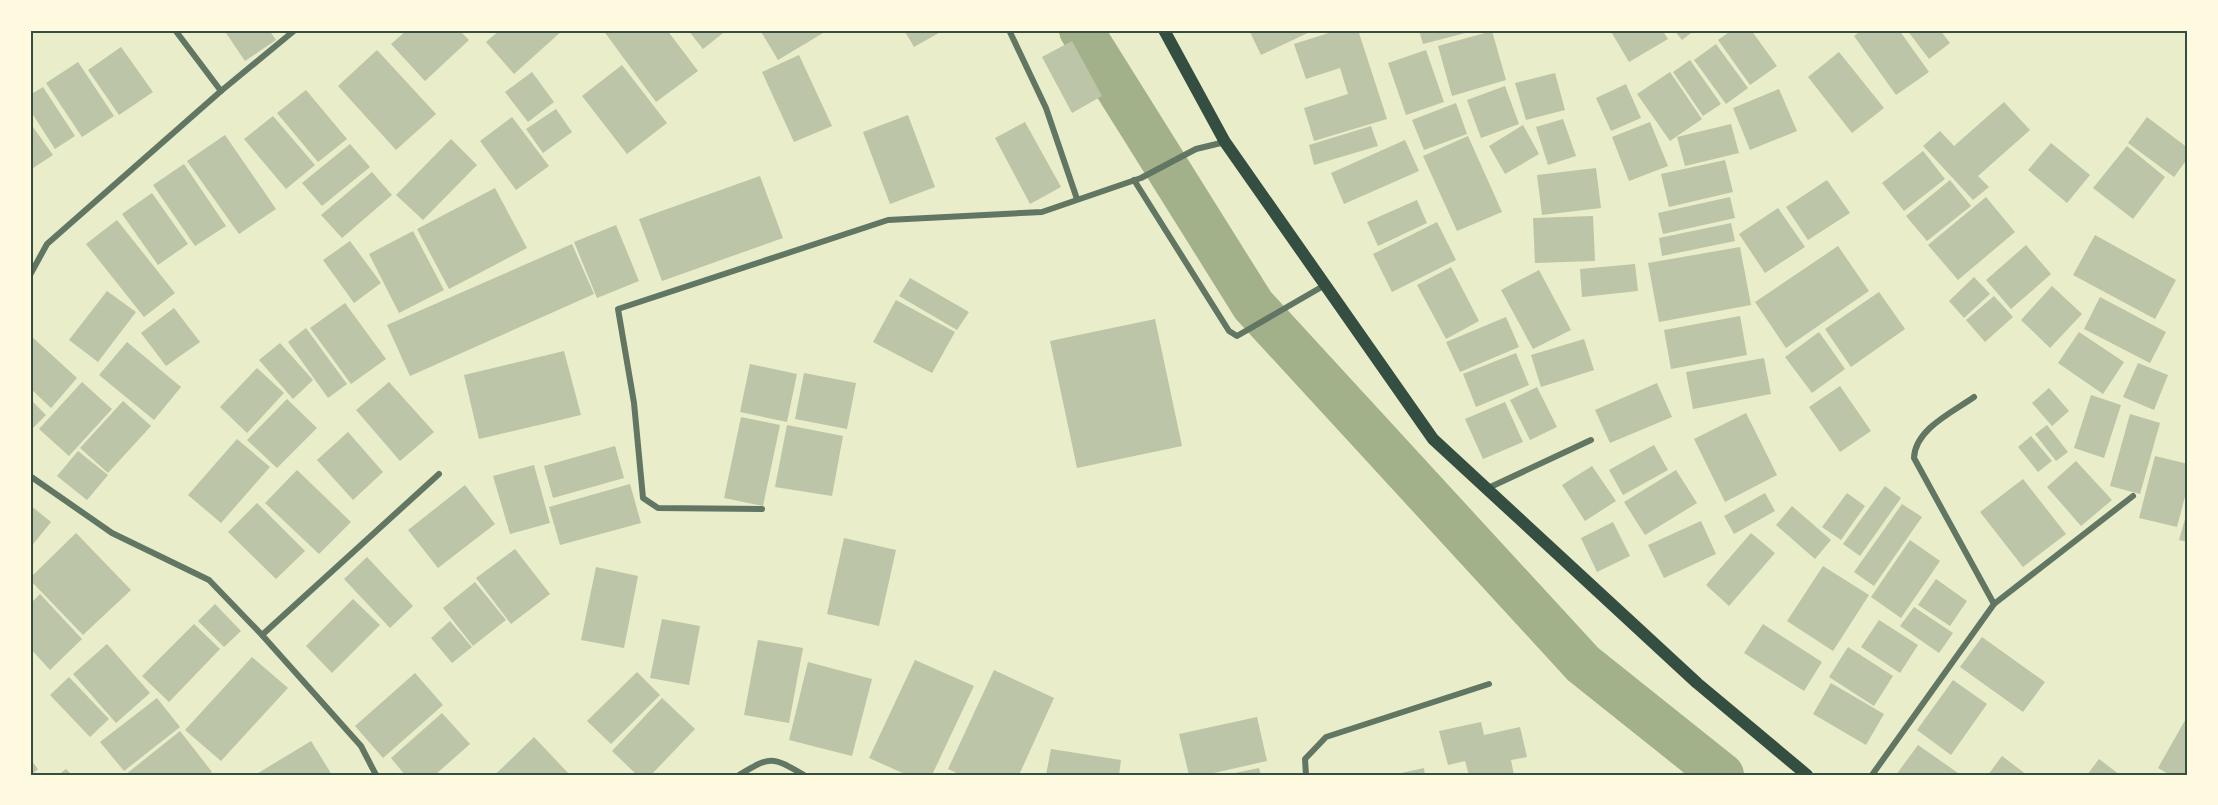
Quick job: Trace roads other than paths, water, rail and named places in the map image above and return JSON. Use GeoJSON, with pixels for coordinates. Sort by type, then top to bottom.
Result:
{"type":"FeatureCollection","features":[{"type":"Feature","properties":{"kind":"main road"},"geometry":{"type":"LineString","coordinates":[[1164,30],[1225,142],[1433,439],[1697,683],[1808,775]]}},
{"type":"Feature","properties":{"kind":"street"},"geometry":{"type":"LineString","coordinates":[[175,30],[221,92]]}},
{"type":"Feature","properties":{"kind":"street"},"geometry":{"type":"LineString","coordinates":[[30,275],[47,244],[295,30]]}},
{"type":"Feature","properties":{"kind":"street"},"geometry":{"type":"LineString","coordinates":[[1009,30],[1046,108],[1077,199]]}},
{"type":"Feature","properties":{"kind":"street"},"geometry":{"type":"LineString","coordinates":[[762,509],[658,507],[644,498],[634,403],[618,309],[888,220],[1042,213],[1137,179],[1197,149],[1225,142]]}},
{"type":"Feature","properties":{"kind":"street"},"geometry":{"type":"LineString","coordinates":[[1137,179],[1229,331],[1237,336],[1325,284]]}},
{"type":"Feature","properties":{"kind":"street"},"geometry":{"type":"LineString","coordinates":[[1974,397],[1923,434],[1914,448],[1914,458],[1994,604]]}},
{"type":"Feature","properties":{"kind":"street"},"geometry":{"type":"LineString","coordinates":[[1486,489],[1591,440]]}},
{"type":"Feature","properties":{"kind":"street"},"geometry":{"type":"LineString","coordinates":[[262,635],[439,474]]}},
{"type":"Feature","properties":{"kind":"street"},"geometry":{"type":"LineString","coordinates":[[30,476],[111,533],[209,580],[262,635],[361,746],[376,775]]}},
{"type":"Feature","properties":{"kind":"street"},"geometry":{"type":"LineString","coordinates":[[1872,775],[1994,604],[2133,496]]}},
{"type":"Feature","properties":{"kind":"street"},"geometry":{"type":"LineString","coordinates":[[1306,775],[1305,759],[1326,737],[1489,684]]}},
{"type":"Feature","properties":{"kind":"street"},"geometry":{"type":"LineString","coordinates":[[739,775],[768,760],[778,762],[804,775]]}},
{"type":"Feature","properties":{"kind":"waterway"},"geometry":{"type":"LineString","coordinates":[[1081,30],[1253,305],[1583,664],[1722,775]]}}]}
